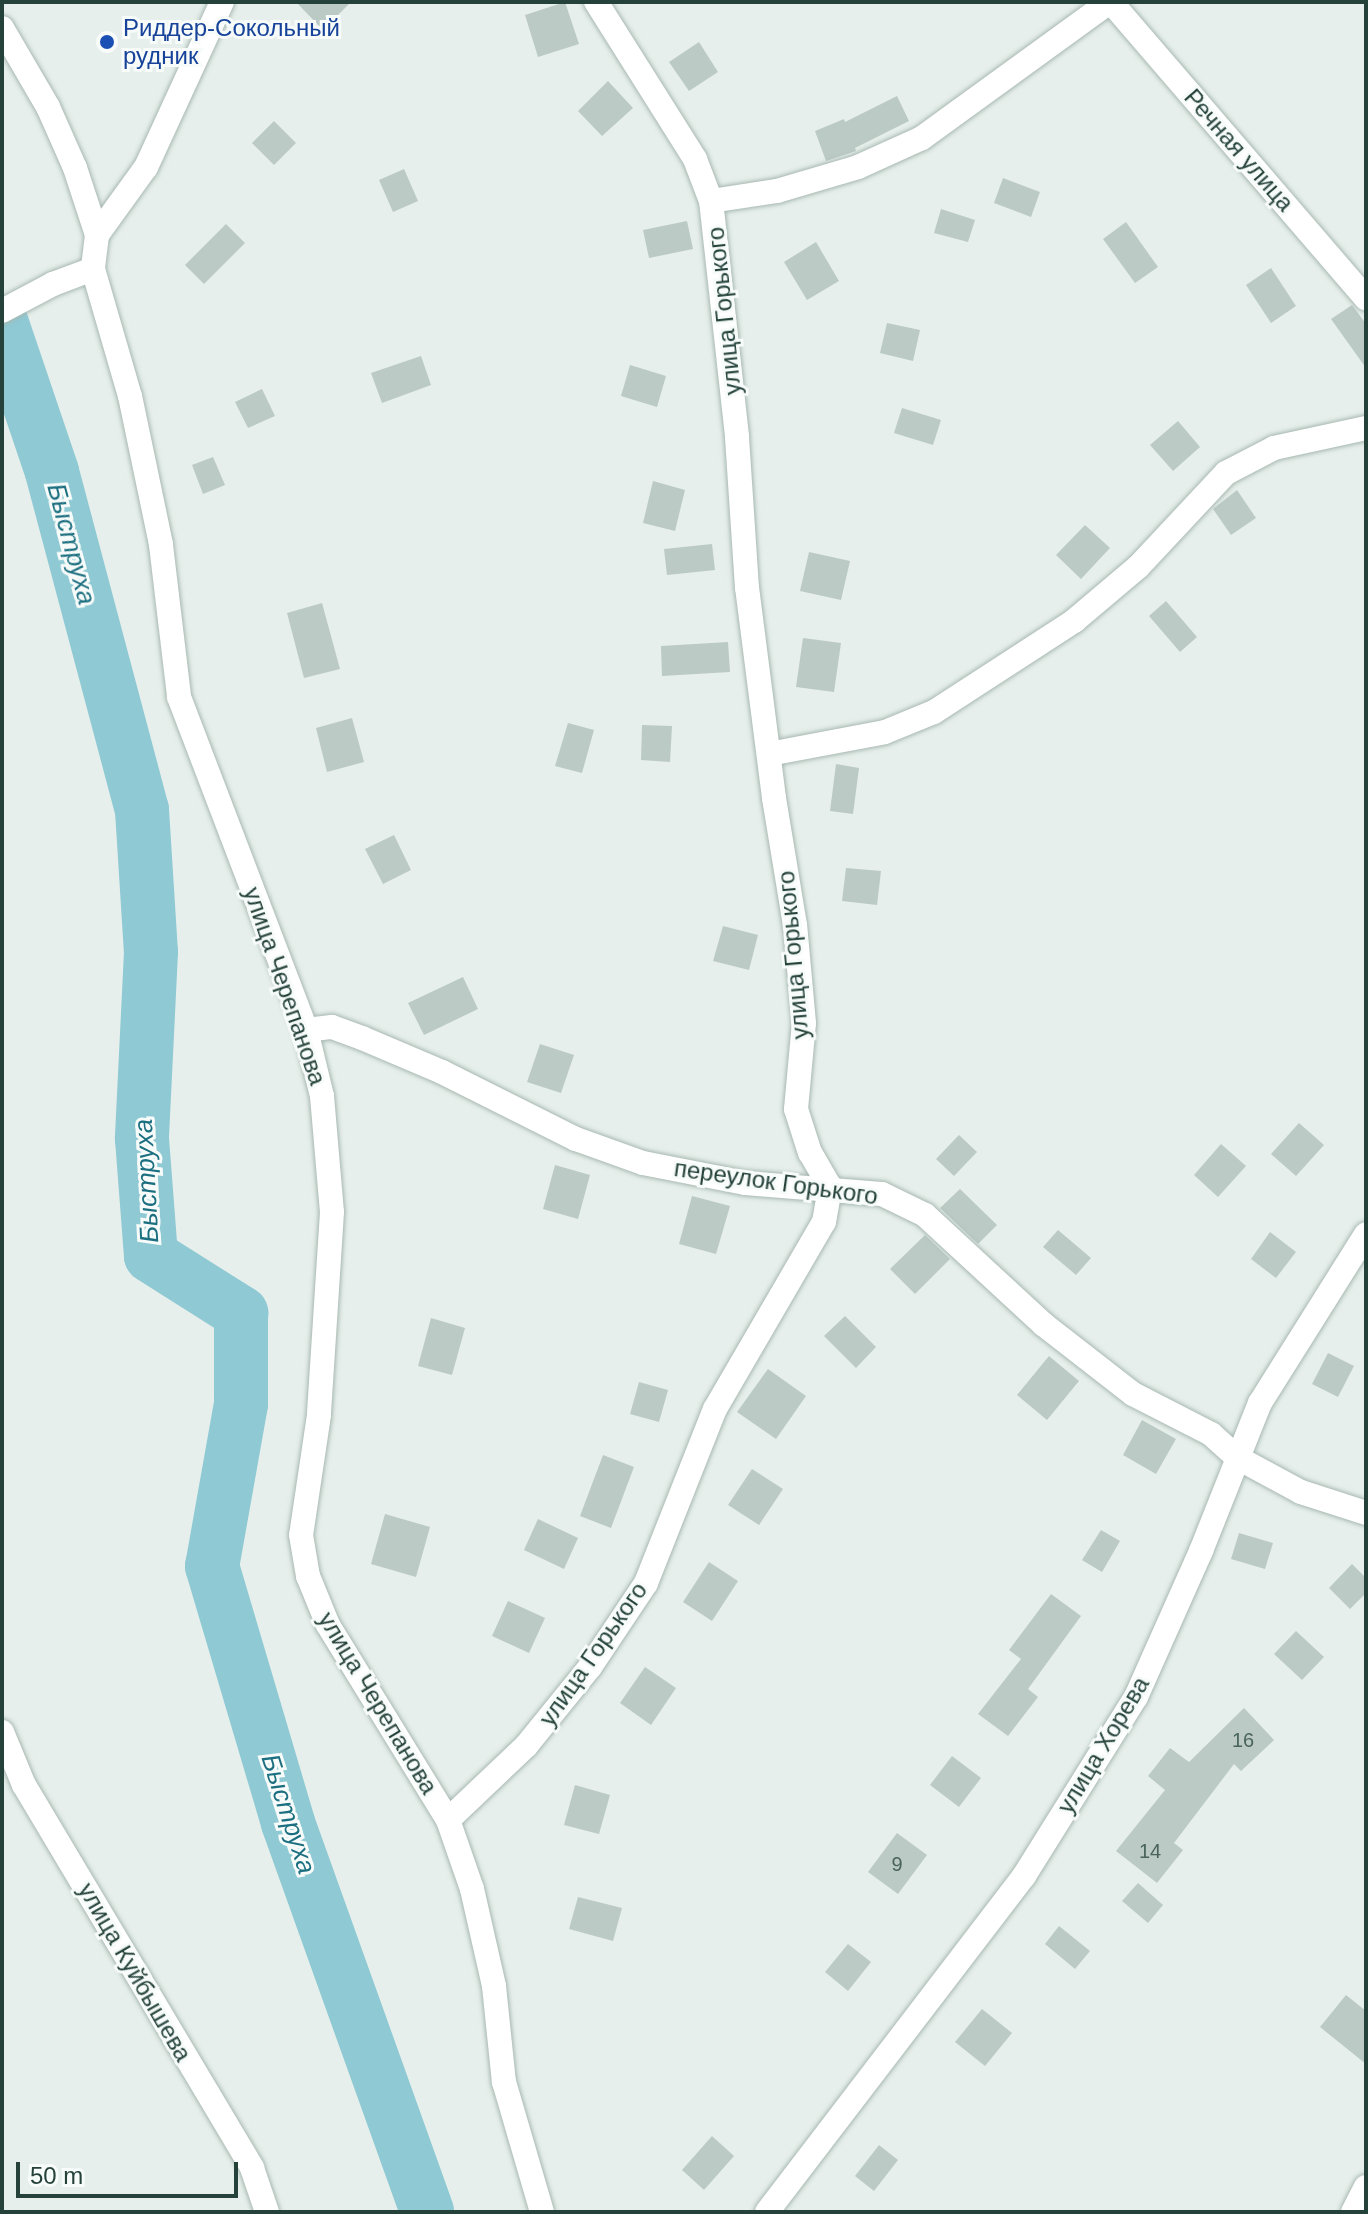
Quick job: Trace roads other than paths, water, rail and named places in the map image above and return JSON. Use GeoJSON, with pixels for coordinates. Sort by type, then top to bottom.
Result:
{"type":"FeatureCollection","features":[{"type":"Feature","properties":{"kind":"street","name":"улица Черепанова"},"geometry":{"type":"LineString","coordinates":[[222,2],[146,167],[97,235],[93,269],[130,396],[161,545],[179,697],[306,1030],[322,1096],[332,1212],[319,1415],[301,1535],[308,1576],[328,1625],[448,1820],[472,1889],[494,1986],[504,2082],[542,2212]]}},
{"type":"Feature","properties":{"kind":"street","name":"улица Горького"},"geometry":{"type":"LineString","coordinates":[[448,1820],[526,1746],[590,1667],[646,1583],[715,1409],[824,1222],[830,1187],[810,1153],[796,1109],[804,1023],[795,925],[747,588],[735,407],[711,201],[695,159],[596,2]]}},
{"type":"Feature","properties":{"kind":"street"},"geometry":{"type":"LineString","coordinates":[[711,201],[777,191],[858,167],[922,138],[1110,2]]}},
{"type":"Feature","properties":{"kind":"street","name":"Речная улица"},"geometry":{"type":"LineString","coordinates":[[1110,2],[1366,298]]}},
{"type":"Feature","properties":{"kind":"street"},"geometry":{"type":"LineString","coordinates":[[2,28],[48,107],[75,168],[97,235]]}},
{"type":"Feature","properties":{"kind":"street"},"geometry":{"type":"LineString","coordinates":[[2,311],[53,284],[93,269]]}},
{"type":"Feature","properties":{"kind":"street"},"geometry":{"type":"LineString","coordinates":[[769,754],[885,732],[934,712],[1074,621],[1138,567],[1226,473],[1274,448],[1366,428]]}},
{"type":"Feature","properties":{"kind":"street","name":"переулок Горького"},"geometry":{"type":"LineString","coordinates":[[306,1030],[332,1027],[362,1038],[442,1072],[576,1139],[643,1163],[745,1183],[830,1187],[882,1194],[925,1215],[1043,1324],[1121,1385],[1211,1434],[1238,1458],[1301,1492],[1366,1513]]}},
{"type":"Feature","properties":{"kind":"street","name":"улица Хорева"},"geometry":{"type":"LineString","coordinates":[[767,2212],[1024,1876],[1136,1697],[1260,1403],[1366,1234]]}},
{"type":"Feature","properties":{"kind":"street","name":"улица Куйбышева"},"geometry":{"type":"LineString","coordinates":[[2,1732],[24,1785],[252,2168],[267,2212]]}},
{"type":"Feature","properties":{"kind":"street"},"geometry":{"type":"LineString","coordinates":[[1353,2212],[1366,2187]]}},
{"type":"Feature","properties":{"kind":"waterway","name":"Быструха"},"geometry":{"type":"LineString","coordinates":[[2,324],[52,472],[142,810],[151,952],[142,1139],[151,1256],[241,1313],[241,1404],[212,1566],[288,1823],[427,2212]]}},
{"type":"Feature","properties":{"kind":"place","name":"Риддер-Сокольный рудник"},"geometry":{"type":"Point","coordinates":[107,42]}}]}
